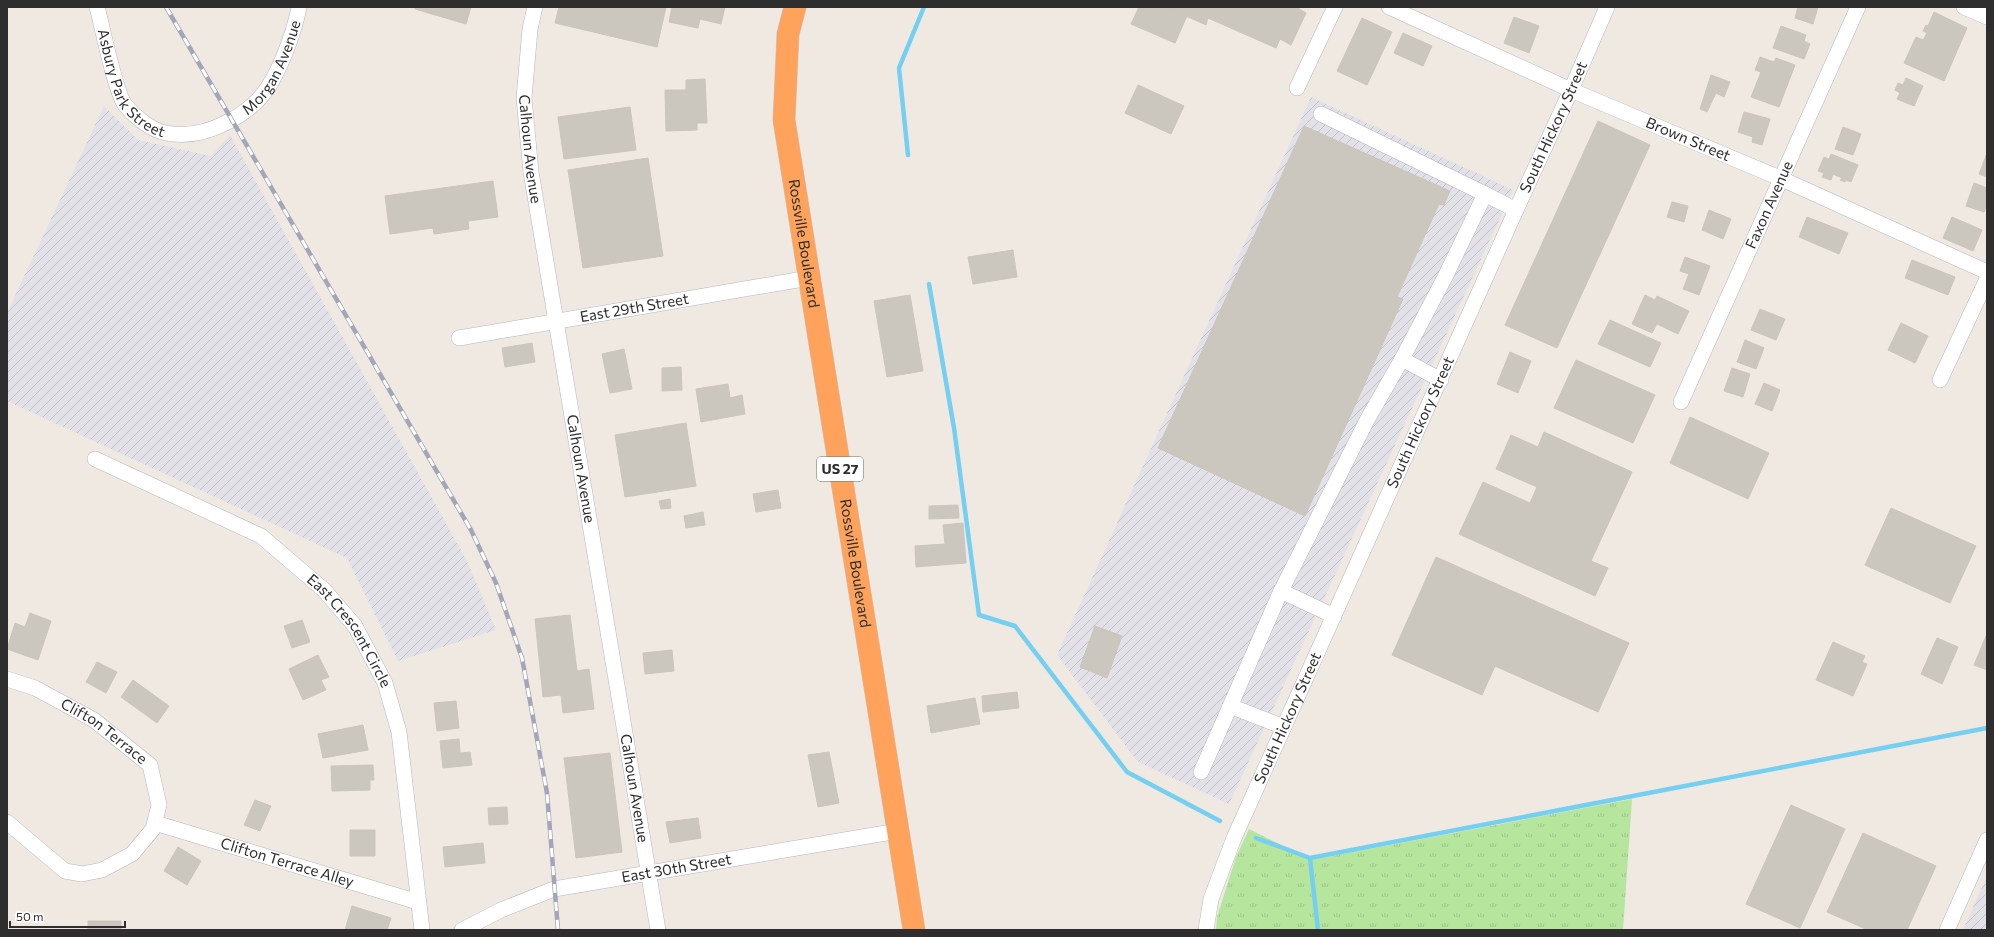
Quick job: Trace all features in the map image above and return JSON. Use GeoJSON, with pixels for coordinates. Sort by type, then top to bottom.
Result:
{"type":"FeatureCollection","features":[{"type":"Feature","properties":{"kind":"highway","name":"Rossville Boulevard"},"geometry":{"type":"LineString","coordinates":[[795,7],[788,34],[784,120],[914,930]]}},
{"type":"Feature","properties":{"kind":"street","name":"Asbury Park Street"},"geometry":{"type":"LineString","coordinates":[[97,7],[124,105],[141,121],[164,133],[186,135],[208,130],[231,118]]}},
{"type":"Feature","properties":{"kind":"street","name":"Morgan Avenue"},"geometry":{"type":"LineString","coordinates":[[231,118],[247,109],[273,79],[297,18],[299,7]]}},
{"type":"Feature","properties":{"kind":"street","name":"Calhoun Avenue"},"geometry":{"type":"LineString","coordinates":[[535,7],[530,29],[524,98],[531,172],[650,872],[658,930]]}},
{"type":"Feature","properties":{"kind":"street"},"geometry":{"type":"LineString","coordinates":[[1297,88],[1335,7]]}},
{"type":"Feature","properties":{"kind":"street","name":"Brown Street"},"geometry":{"type":"LineString","coordinates":[[1389,7],[1571,90],[1782,179],[1987,272]]}},
{"type":"Feature","properties":{"kind":"street","name":"South Hickory Street"},"geometry":{"type":"LineString","coordinates":[[1206,930],[1211,899],[1234,838],[1441,380],[1607,7]]}},
{"type":"Feature","properties":{"kind":"street","name":"Faxon Avenue"},"geometry":{"type":"LineString","coordinates":[[1681,402],[1858,7]]}},
{"type":"Feature","properties":{"kind":"street"},"geometry":{"type":"LineString","coordinates":[[1964,7],[1987,17]]}},
{"type":"Feature","properties":{"kind":"street"},"geometry":{"type":"LineString","coordinates":[[1321,114],[1516,210]]}},
{"type":"Feature","properties":{"kind":"street"},"geometry":{"type":"LineString","coordinates":[[1201,772],[1281,591],[1367,420],[1402,359],[1445,278],[1485,194]]}},
{"type":"Feature","properties":{"kind":"street","name":"East 29th Street"},"geometry":{"type":"LineString","coordinates":[[459,338],[809,278]]}},
{"type":"Feature","properties":{"kind":"street"},"geometry":{"type":"LineString","coordinates":[[1940,380],[1987,279]]}},
{"type":"Feature","properties":{"kind":"street"},"geometry":{"type":"LineString","coordinates":[[1402,359],[1441,380]]}},
{"type":"Feature","properties":{"kind":"street","name":"East Crescent Circle"},"geometry":{"type":"LineString","coordinates":[[95,459],[261,536],[324,590],[355,626],[385,683],[399,732],[422,930]]}},
{"type":"Feature","properties":{"kind":"street"},"geometry":{"type":"LineString","coordinates":[[1281,591],[1334,616]]}},
{"type":"Feature","properties":{"kind":"street","name":"Clifton Terrace"},"geometry":{"type":"LineString","coordinates":[[7,679],[35,688],[94,720],[150,765],[160,805],[153,829],[132,854],[102,870],[82,874],[65,870],[7,822]]}},
{"type":"Feature","properties":{"kind":"street"},"geometry":{"type":"LineString","coordinates":[[1230,706],[1284,727]]}},
{"type":"Feature","properties":{"kind":"street","name":"Clifton Terrace Alley"},"geometry":{"type":"LineString","coordinates":[[156,823],[418,902]]}},
{"type":"Feature","properties":{"kind":"street","name":"East 30th Street"},"geometry":{"type":"LineString","coordinates":[[462,930],[501,910],[554,889],[898,831]]}},
{"type":"Feature","properties":{"kind":"street"},"geometry":{"type":"LineString","coordinates":[[1947,930],[1987,840]]}},
{"type":"Feature","properties":{"kind":"shaded area"},"geometry":{"type":"Polygon","coordinates":[[[1311,97],[1513,190],[1229,804],[1138,762],[1057,655],[1311,97]]]}},
{"type":"Feature","properties":{"kind":"shaded area"},"geometry":{"type":"Polygon","coordinates":[[[104,106],[138,140],[211,156],[230,135],[467,561],[496,630],[398,661],[347,558],[7,401],[7,313],[104,106]]]}},
{"type":"Feature","properties":{"kind":"shaded area"},"geometry":{"type":"Polygon","coordinates":[[[1987,876],[1987,930],[1963,930],[1987,876]]]}},
{"type":"Feature","properties":{"kind":"green space"},"geometry":{"type":"Polygon","coordinates":[[[1632,799],[1623,930],[1216,930],[1217,917],[1236,857],[1249,829],[1311,860],[1632,799]]]}},
{"type":"Feature","properties":{"kind":"building"},"geometry":{"type":"Polygon","coordinates":[[[415,7],[471,7],[466,24],[415,9],[415,7]]]}},
{"type":"Feature","properties":{"kind":"building"},"geometry":{"type":"Polygon","coordinates":[[[559,7],[666,7],[657,47],[555,23],[559,7]]]}},
{"type":"Feature","properties":{"kind":"building"},"geometry":{"type":"Polygon","coordinates":[[[672,7],[725,7],[721,24],[700,19],[698,28],[669,22],[672,7]]]}},
{"type":"Feature","properties":{"kind":"building"},"geometry":{"type":"Polygon","coordinates":[[[1139,7],[1166,7],[1187,16],[1175,43],[1131,24],[1139,7]]]}},
{"type":"Feature","properties":{"kind":"building"},"geometry":{"type":"Polygon","coordinates":[[[1166,7],[1296,7],[1306,13],[1291,45],[1280,39],[1276,48],[1208,18],[1206,25],[1166,7]]]}},
{"type":"Feature","properties":{"kind":"building"},"geometry":{"type":"Polygon","coordinates":[[[1798,7],[1818,7],[1813,24],[1795,18],[1798,7]]]}},
{"type":"Feature","properties":{"kind":"building"},"geometry":{"type":"Polygon","coordinates":[[[1934,12],[1967,28],[1944,81],[1904,63],[1916,37],[1923,40],[1927,33],[1923,31],[1926,25],[1928,26],[1934,12]]]}},
{"type":"Feature","properties":{"kind":"building"},"geometry":{"type":"Polygon","coordinates":[[[1514,17],[1539,26],[1529,53],[1504,43],[1514,17]]]}},
{"type":"Feature","properties":{"kind":"building"},"geometry":{"type":"Polygon","coordinates":[[[1362,18],[1392,32],[1367,85],[1337,71],[1362,18]]]}},
{"type":"Feature","properties":{"kind":"building"},"geometry":{"type":"Polygon","coordinates":[[[1781,26],[1806,35],[1804,41],[1810,44],[1804,59],[1773,48],[1781,26]]]}},
{"type":"Feature","properties":{"kind":"building"},"geometry":{"type":"Polygon","coordinates":[[[1403,33],[1432,46],[1423,66],[1394,53],[1403,33]]]}},
{"type":"Feature","properties":{"kind":"building"},"geometry":{"type":"Polygon","coordinates":[[[1760,57],[1774,62],[1776,58],[1795,65],[1779,107],[1751,97],[1761,72],[1755,70],[1760,57]]]}},
{"type":"Feature","properties":{"kind":"building"},"geometry":{"type":"Polygon","coordinates":[[[1711,75],[1730,82],[1724,97],[1716,93],[1707,112],[1700,109],[1711,75]]]}},
{"type":"Feature","properties":{"kind":"building"},"geometry":{"type":"Polygon","coordinates":[[[1906,78],[1923,86],[1914,106],[1897,99],[1900,93],[1895,90],[1898,83],[1903,85],[1906,78]]]}},
{"type":"Feature","properties":{"kind":"building"},"geometry":{"type":"Polygon","coordinates":[[[705,79],[707,123],[697,123],[697,130],[666,131],[665,90],[686,90],[686,80],[705,79]]]}},
{"type":"Feature","properties":{"kind":"building"},"geometry":{"type":"Polygon","coordinates":[[[1138,85],[1184,106],[1171,134],[1125,113],[1138,85]]]}},
{"type":"Feature","properties":{"kind":"building"},"geometry":{"type":"Polygon","coordinates":[[[630,107],[636,150],[564,159],[558,117],[630,107]]]}},
{"type":"Feature","properties":{"kind":"building"},"geometry":{"type":"Polygon","coordinates":[[[1744,112],[1770,119],[1762,145],[1752,142],[1753,137],[1738,132],[1744,112]]]}},
{"type":"Feature","properties":{"kind":"building"},"geometry":{"type":"Polygon","coordinates":[[[1598,121],[1650,145],[1557,348],[1505,325],[1598,121]]]}},
{"type":"Feature","properties":{"kind":"building"},"geometry":{"type":"Polygon","coordinates":[[[1304,126],[1450,191],[1444,205],[1439,204],[1397,297],[1403,299],[1305,516],[1158,448],[1304,126]]]}},
{"type":"Feature","properties":{"kind":"building"},"geometry":{"type":"Polygon","coordinates":[[[1843,127],[1861,134],[1853,155],[1835,149],[1843,127]]]}},
{"type":"Feature","properties":{"kind":"building"},"geometry":{"type":"Polygon","coordinates":[[[1987,153],[1987,177],[1979,174],[1987,153]]]}},
{"type":"Feature","properties":{"kind":"building"},"geometry":{"type":"Polygon","coordinates":[[[1831,154],[1858,165],[1851,182],[1840,180],[1842,178],[1833,174],[1831,180],[1822,177],[1824,173],[1818,171],[1824,157],[1829,159],[1831,154]]]}},
{"type":"Feature","properties":{"kind":"building"},"geometry":{"type":"Polygon","coordinates":[[[648,158],[663,256],[583,268],[568,170],[648,158]]]}},
{"type":"Feature","properties":{"kind":"building"},"geometry":{"type":"Polygon","coordinates":[[[493,181],[498,217],[468,221],[469,229],[434,234],[433,228],[390,234],[385,196],[493,181]]]}},
{"type":"Feature","properties":{"kind":"building"},"geometry":{"type":"Polygon","coordinates":[[[1974,183],[1987,188],[1987,204],[1984,212],[1966,206],[1974,183]]]}},
{"type":"Feature","properties":{"kind":"building"},"geometry":{"type":"Polygon","coordinates":[[[1672,202],[1688,206],[1684,222],[1667,217],[1672,202]]]}},
{"type":"Feature","properties":{"kind":"building"},"geometry":{"type":"Polygon","coordinates":[[[1709,210],[1731,219],[1723,239],[1702,230],[1709,210]]]}},
{"type":"Feature","properties":{"kind":"building"},"geometry":{"type":"Polygon","coordinates":[[[1807,217],[1848,233],[1839,254],[1799,237],[1807,217]]]}},
{"type":"Feature","properties":{"kind":"building"},"geometry":{"type":"Polygon","coordinates":[[[1952,217],[1982,230],[1973,251],[1943,238],[1952,217]]]}},
{"type":"Feature","properties":{"kind":"building"},"geometry":{"type":"Polygon","coordinates":[[[1013,250],[1017,277],[973,284],[968,257],[1013,250]]]}},
{"type":"Feature","properties":{"kind":"building"},"geometry":{"type":"Polygon","coordinates":[[[1685,257],[1710,266],[1699,295],[1683,289],[1689,274],[1680,271],[1685,257]]]}},
{"type":"Feature","properties":{"kind":"building"},"geometry":{"type":"Polygon","coordinates":[[[1912,260],[1955,277],[1948,295],[1905,278],[1912,260]]]}},
{"type":"Feature","properties":{"kind":"building"},"geometry":{"type":"Polygon","coordinates":[[[910,295],[923,371],[887,377],[874,301],[910,295]]]}},
{"type":"Feature","properties":{"kind":"building"},"geometry":{"type":"Polygon","coordinates":[[[1645,295],[1655,300],[1657,296],[1689,311],[1678,334],[1657,324],[1652,333],[1632,324],[1645,295]]]}},
{"type":"Feature","properties":{"kind":"building"},"geometry":{"type":"Polygon","coordinates":[[[1760,309],[1785,319],[1776,340],[1751,330],[1760,309]]]}},
{"type":"Feature","properties":{"kind":"building"},"geometry":{"type":"Polygon","coordinates":[[[1610,320],[1661,343],[1650,367],[1598,344],[1610,320]]]}},
{"type":"Feature","properties":{"kind":"building"},"geometry":{"type":"Polygon","coordinates":[[[1901,323],[1928,336],[1915,363],[1888,350],[1901,323]]]}},
{"type":"Feature","properties":{"kind":"building"},"geometry":{"type":"Polygon","coordinates":[[[1745,340],[1764,348],[1756,369],[1737,362],[1745,340]]]}},
{"type":"Feature","properties":{"kind":"building"},"geometry":{"type":"Polygon","coordinates":[[[532,343],[535,362],[505,367],[502,348],[532,343]]]}},
{"type":"Feature","properties":{"kind":"building"},"geometry":{"type":"Polygon","coordinates":[[[624,349],[632,389],[610,393],[602,354],[624,349]]]}},
{"type":"Feature","properties":{"kind":"building"},"geometry":{"type":"Polygon","coordinates":[[[1510,352],[1531,361],[1518,393],[1497,384],[1510,352]]]}},
{"type":"Feature","properties":{"kind":"building"},"geometry":{"type":"Polygon","coordinates":[[[1576,360],[1655,395],[1633,443],[1554,408],[1576,360]]]}},
{"type":"Feature","properties":{"kind":"building"},"geometry":{"type":"Polygon","coordinates":[[[681,367],[682,390],[662,391],[662,368],[681,367]]]}},
{"type":"Feature","properties":{"kind":"building"},"geometry":{"type":"Polygon","coordinates":[[[1732,368],[1750,374],[1743,397],[1724,391],[1732,368]]]}},
{"type":"Feature","properties":{"kind":"building"},"geometry":{"type":"Polygon","coordinates":[[[1764,383],[1780,390],[1772,411],[1755,404],[1764,383]]]}},
{"type":"Feature","properties":{"kind":"building"},"geometry":{"type":"Polygon","coordinates":[[[728,384],[730,398],[742,395],[745,414],[701,422],[696,389],[728,384]]]}},
{"type":"Feature","properties":{"kind":"building"},"geometry":{"type":"Polygon","coordinates":[[[1690,417],[1769,453],[1748,499],[1670,463],[1690,417]]]}},
{"type":"Feature","properties":{"kind":"building"},"geometry":{"type":"Polygon","coordinates":[[[686,423],[696,486],[625,497],[615,435],[686,423]]]}},
{"type":"Feature","properties":{"kind":"building"},"geometry":{"type":"Polygon","coordinates":[[[1544,432],[1632,472],[1591,561],[1608,568],[1595,596],[1459,534],[1483,482],[1530,503],[1537,487],[1496,469],[1511,435],[1538,447],[1544,432]]]}},
{"type":"Feature","properties":{"kind":"building"},"geometry":{"type":"Polygon","coordinates":[[[778,490],[781,508],[756,512],[753,494],[778,490]]]}},
{"type":"Feature","properties":{"kind":"building"},"geometry":{"type":"Polygon","coordinates":[[[670,499],[671,508],[661,509],[659,501],[670,499]]]}},
{"type":"Feature","properties":{"kind":"building"},"geometry":{"type":"Polygon","coordinates":[[[958,505],[959,518],[929,519],[929,506],[958,505]]]}},
{"type":"Feature","properties":{"kind":"building"},"geometry":{"type":"Polygon","coordinates":[[[1891,508],[1976,546],[1950,603],[1865,565],[1891,508]]]}},
{"type":"Feature","properties":{"kind":"building"},"geometry":{"type":"Polygon","coordinates":[[[703,512],[705,525],[686,528],[684,516],[703,512]]]}},
{"type":"Feature","properties":{"kind":"building"},"geometry":{"type":"Polygon","coordinates":[[[963,523],[966,563],[916,567],[915,546],[945,544],[943,525],[963,523]]]}},
{"type":"Feature","properties":{"kind":"building"},"geometry":{"type":"Polygon","coordinates":[[[1436,557],[1629,643],[1598,712],[1495,666],[1482,695],[1392,655],[1436,557]]]}},
{"type":"Feature","properties":{"kind":"building"},"geometry":{"type":"Polygon","coordinates":[[[30,613],[51,621],[38,660],[7,649],[15,623],[25,627],[30,613]]]}},
{"type":"Feature","properties":{"kind":"building"},"geometry":{"type":"Polygon","coordinates":[[[570,615],[577,671],[589,669],[594,709],[563,713],[561,695],[543,697],[535,619],[570,615]]]}},
{"type":"Feature","properties":{"kind":"building"},"geometry":{"type":"Polygon","coordinates":[[[302,620],[310,642],[292,648],[284,626],[302,620]]]}},
{"type":"Feature","properties":{"kind":"building"},"geometry":{"type":"Polygon","coordinates":[[[1095,626],[1122,636],[1107,678],[1080,667],[1095,626]]]}},
{"type":"Feature","properties":{"kind":"building"},"geometry":{"type":"Polygon","coordinates":[[[1986,636],[1987,637],[1987,670],[1974,665],[1986,636]]]}},
{"type":"Feature","properties":{"kind":"building"},"geometry":{"type":"Polygon","coordinates":[[[1937,638],[1958,647],[1942,684],[1921,674],[1937,638]]]}},
{"type":"Feature","properties":{"kind":"building"},"geometry":{"type":"Polygon","coordinates":[[[1833,642],[1865,656],[1862,662],[1867,664],[1853,696],[1816,680],[1833,642]]]}},
{"type":"Feature","properties":{"kind":"building"},"geometry":{"type":"Polygon","coordinates":[[[672,650],[674,671],[645,674],[643,653],[672,650]]]}},
{"type":"Feature","properties":{"kind":"building"},"geometry":{"type":"Polygon","coordinates":[[[318,655],[329,677],[321,680],[326,690],[303,700],[289,669],[318,655]]]}},
{"type":"Feature","properties":{"kind":"building"},"geometry":{"type":"Polygon","coordinates":[[[97,662],[117,672],[106,693],[86,682],[97,662]]]}},
{"type":"Feature","properties":{"kind":"building"},"geometry":{"type":"Polygon","coordinates":[[[133,680],[169,706],[157,723],[121,697],[133,680]]]}},
{"type":"Feature","properties":{"kind":"building"},"geometry":{"type":"Polygon","coordinates":[[[1017,692],[1019,708],[983,712],[982,696],[1017,692]]]}},
{"type":"Feature","properties":{"kind":"building"},"geometry":{"type":"Polygon","coordinates":[[[975,698],[980,724],[931,733],[927,706],[975,698]]]}},
{"type":"Feature","properties":{"kind":"building"},"geometry":{"type":"Polygon","coordinates":[[[456,701],[459,728],[437,731],[434,703],[456,701]]]}},
{"type":"Feature","properties":{"kind":"building"},"geometry":{"type":"Polygon","coordinates":[[[363,725],[368,750],[323,758],[318,734],[363,725]]]}},
{"type":"Feature","properties":{"kind":"building"},"geometry":{"type":"Polygon","coordinates":[[[459,739],[460,753],[470,752],[472,765],[443,768],[440,741],[459,739]]]}},
{"type":"Feature","properties":{"kind":"building"},"geometry":{"type":"Polygon","coordinates":[[[829,752],[839,803],[818,807],[808,755],[829,752]]]}},
{"type":"Feature","properties":{"kind":"building"},"geometry":{"type":"Polygon","coordinates":[[[610,753],[622,852],[576,858],[564,758],[610,753]]]}},
{"type":"Feature","properties":{"kind":"building"},"geometry":{"type":"Polygon","coordinates":[[[373,765],[374,780],[370,780],[370,790],[332,791],[331,766],[373,765]]]}},
{"type":"Feature","properties":{"kind":"building"},"geometry":{"type":"Polygon","coordinates":[[[255,800],[271,806],[260,831],[244,825],[255,800]]]}},
{"type":"Feature","properties":{"kind":"building"},"geometry":{"type":"Polygon","coordinates":[[[1791,805],[1845,829],[1800,928],[1746,904],[1791,805]]]}},
{"type":"Feature","properties":{"kind":"building"},"geometry":{"type":"Polygon","coordinates":[[[507,807],[508,824],[489,825],[488,808],[507,807]]]}},
{"type":"Feature","properties":{"kind":"building"},"geometry":{"type":"Polygon","coordinates":[[[698,818],[701,838],[670,843],[666,822],[698,818]]]}},
{"type":"Feature","properties":{"kind":"building"},"geometry":{"type":"Polygon","coordinates":[[[350,830],[375,830],[375,856],[350,856],[350,830]]]}},
{"type":"Feature","properties":{"kind":"building"},"geometry":{"type":"Polygon","coordinates":[[[1863,833],[1936,866],[1907,930],[1868,930],[1827,912],[1863,833]]]}},
{"type":"Feature","properties":{"kind":"building"},"geometry":{"type":"Polygon","coordinates":[[[483,843],[485,863],[445,867],[443,847],[483,843]]]}},
{"type":"Feature","properties":{"kind":"building"},"geometry":{"type":"Polygon","coordinates":[[[178,847],[201,861],[187,885],[164,871],[178,847]]]}},
{"type":"Feature","properties":{"kind":"building"},"geometry":{"type":"Polygon","coordinates":[[[352,906],[391,918],[387,930],[345,930],[352,906]]]}},
{"type":"Feature","properties":{"kind":"building"},"geometry":{"type":"Polygon","coordinates":[[[88,921],[121,921],[121,930],[88,930],[88,921]]]}},
{"type":"Feature","properties":{"kind":"waterway"},"geometry":{"type":"LineString","coordinates":[[908,155],[899,68],[924,7]]}},
{"type":"Feature","properties":{"kind":"waterway"},"geometry":{"type":"LineString","coordinates":[[929,284],[954,428],[979,615],[1015,626],[1127,772],[1220,821]]}},
{"type":"Feature","properties":{"kind":"waterway"},"geometry":{"type":"LineString","coordinates":[[1256,838],[1310,858],[1987,728]]}},
{"type":"Feature","properties":{"kind":"waterway"},"geometry":{"type":"LineString","coordinates":[[1310,858],[1318,930]]}},
{"type":"Feature","properties":{"kind":"railway"},"geometry":{"type":"LineString","coordinates":[[166,7],[471,530],[496,583],[522,658],[547,793],[558,930]]}}]}
